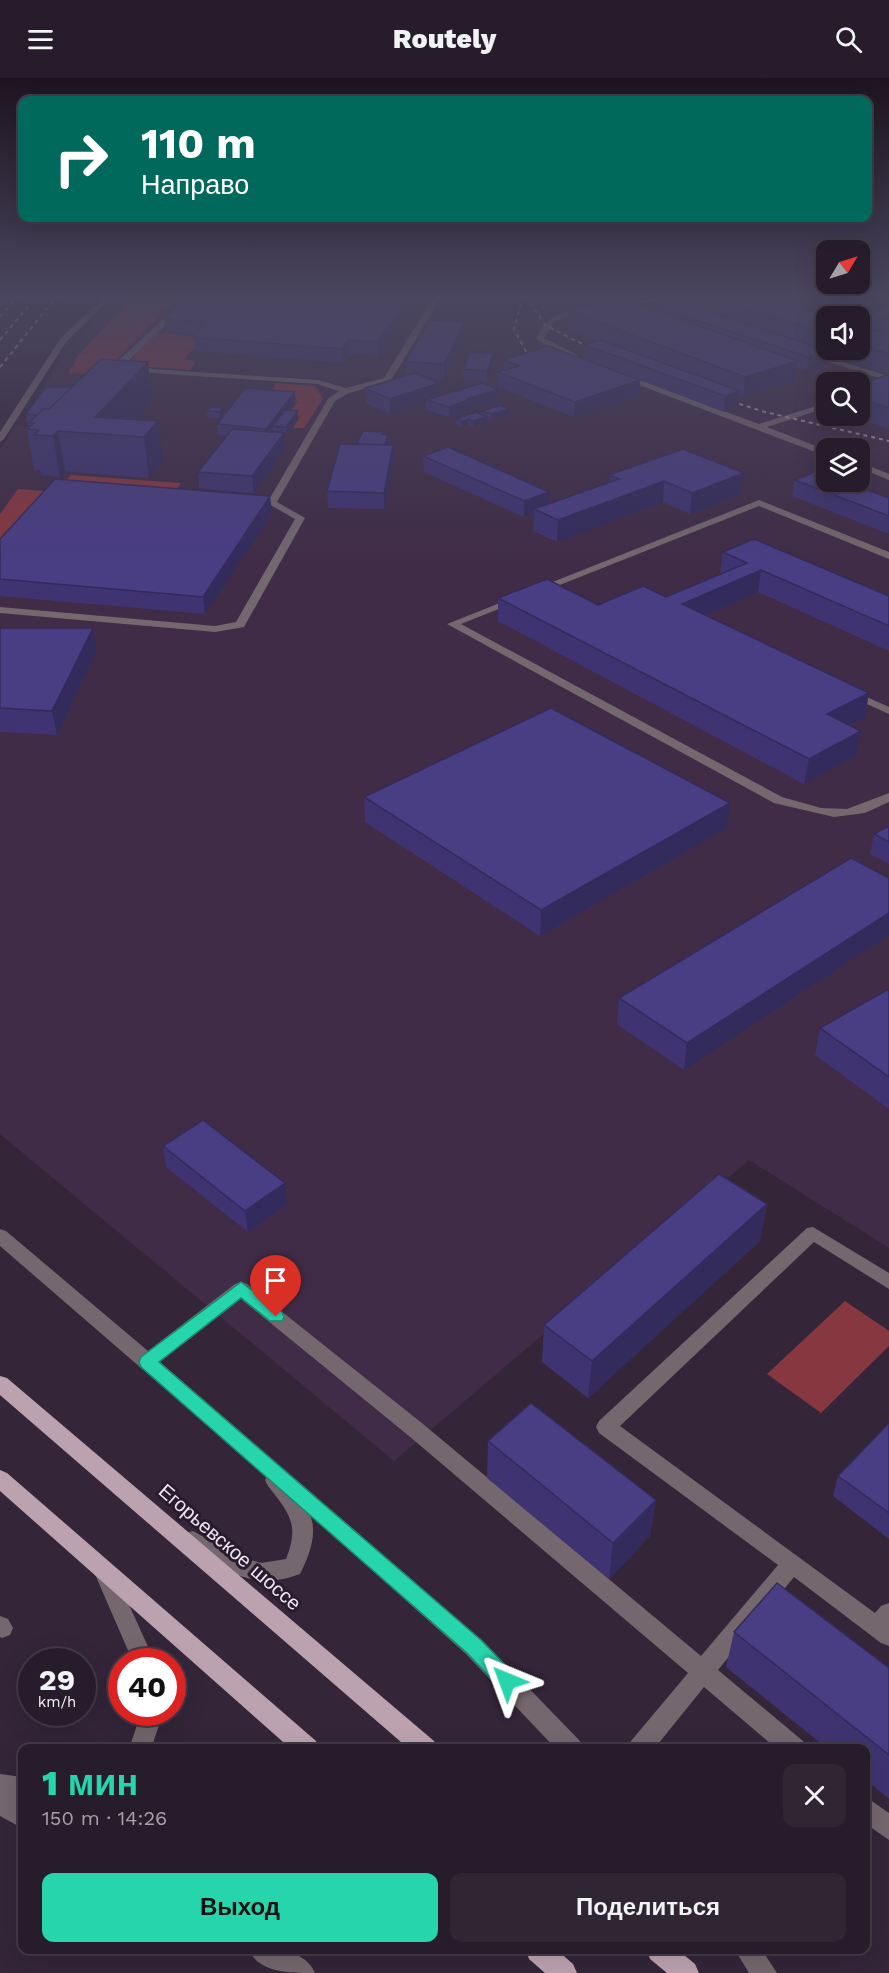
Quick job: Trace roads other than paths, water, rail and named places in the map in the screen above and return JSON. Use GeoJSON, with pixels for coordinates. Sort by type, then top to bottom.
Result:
{"type":"FeatureCollection","features":[{"type":"Feature","properties":{"kind":"main road","name":"Егорьевское шоссе"},"geometry":{"type":"LineString","coordinates":[[0,1384],[420,1744]]}},
{"type":"Feature","properties":{"kind":"main road"},"geometry":{"type":"LineString","coordinates":[[0,1479],[302,1744]]}},
{"type":"Feature","properties":{"kind":"main road"},"geometry":{"type":"LineString","coordinates":[[543,1954],[564,1973]]}},
{"type":"Feature","properties":{"kind":"main road"},"geometry":{"type":"LineString","coordinates":[[664,1954],[686,1973]]}},
{"type":"Feature","properties":{"kind":"street"},"geometry":{"type":"LineString","coordinates":[[0,439],[35,384]]}},
{"type":"Feature","properties":{"kind":"street"},"geometry":{"type":"LineString","coordinates":[[326,384],[346,391]]}},
{"type":"Feature","properties":{"kind":"street"},"geometry":{"type":"LineString","coordinates":[[272,503],[332,399],[346,391],[370,384]]}},
{"type":"Feature","properties":{"kind":"street"},"geometry":{"type":"LineString","coordinates":[[648,384],[816,449]]}},
{"type":"Feature","properties":{"kind":"street"},"geometry":{"type":"LineString","coordinates":[[879,387],[888,384]]}},
{"type":"Feature","properties":{"kind":"street"},"geometry":{"type":"LineString","coordinates":[[759,427],[816,408]]}},
{"type":"Feature","properties":{"kind":"street"},"geometry":{"type":"LineString","coordinates":[[870,469],[889,477]]}},
{"type":"Feature","properties":{"kind":"street"},"geometry":{"type":"LineString","coordinates":[[0,610],[215,629],[240,626],[300,518],[272,503],[261,502]]}},
{"type":"Feature","properties":{"kind":"street"},"geometry":{"type":"LineString","coordinates":[[889,556],[759,503],[452,624],[778,800],[824,814],[867,811],[889,797]]}},
{"type":"Feature","properties":{"kind":"street"},"geometry":{"type":"LineString","coordinates":[[837,687],[889,711]]}},
{"type":"Feature","properties":{"kind":"street"},"geometry":{"type":"LineString","coordinates":[[885,1626],[792,1563],[606,1427],[813,1233],[889,1282]]}},
{"type":"Feature","properties":{"kind":"street"},"geometry":{"type":"LineString","coordinates":[[0,1236],[255,1454],[474,1647],[567,1744]]}},
{"type":"Feature","properties":{"kind":"street"},"geometry":{"type":"LineString","coordinates":[[147,1362],[241,1289],[416,1430],[789,1744]]}},
{"type":"Feature","properties":{"kind":"street"},"geometry":{"type":"LineString","coordinates":[[164,1524],[232,1563],[261,1573],[293,1566],[303,1545],[302,1516],[255,1454]]}},
{"type":"Feature","properties":{"kind":"street"},"geometry":{"type":"LineString","coordinates":[[643,1744],[792,1563]]}},
{"type":"Feature","properties":{"kind":"street"},"geometry":{"type":"LineString","coordinates":[[102,1569],[138,1648]]}},
{"type":"Feature","properties":{"kind":"street"},"geometry":{"type":"LineString","coordinates":[[142,1744],[148,1726]]}},
{"type":"Feature","properties":{"kind":"street"},"geometry":{"type":"LineString","coordinates":[[0,1786],[18,1788]]}},
{"type":"Feature","properties":{"kind":"street"},"geometry":{"type":"LineString","coordinates":[[0,1803],[18,1814]]}},
{"type":"Feature","properties":{"kind":"street"},"geometry":{"type":"LineString","coordinates":[[870,1812],[889,1828]]}},
{"type":"Feature","properties":{"kind":"street"},"geometry":{"type":"LineString","coordinates":[[268,1954],[302,1973]]}},
{"type":"Feature","properties":{"kind":"street"},"geometry":{"type":"LineString","coordinates":[[750,1954],[765,1973]]}},
{"type":"Feature","properties":{"kind":"railway"},"geometry":{"type":"LineString","coordinates":[[724,399],[765,412],[889,441]]}}]}
